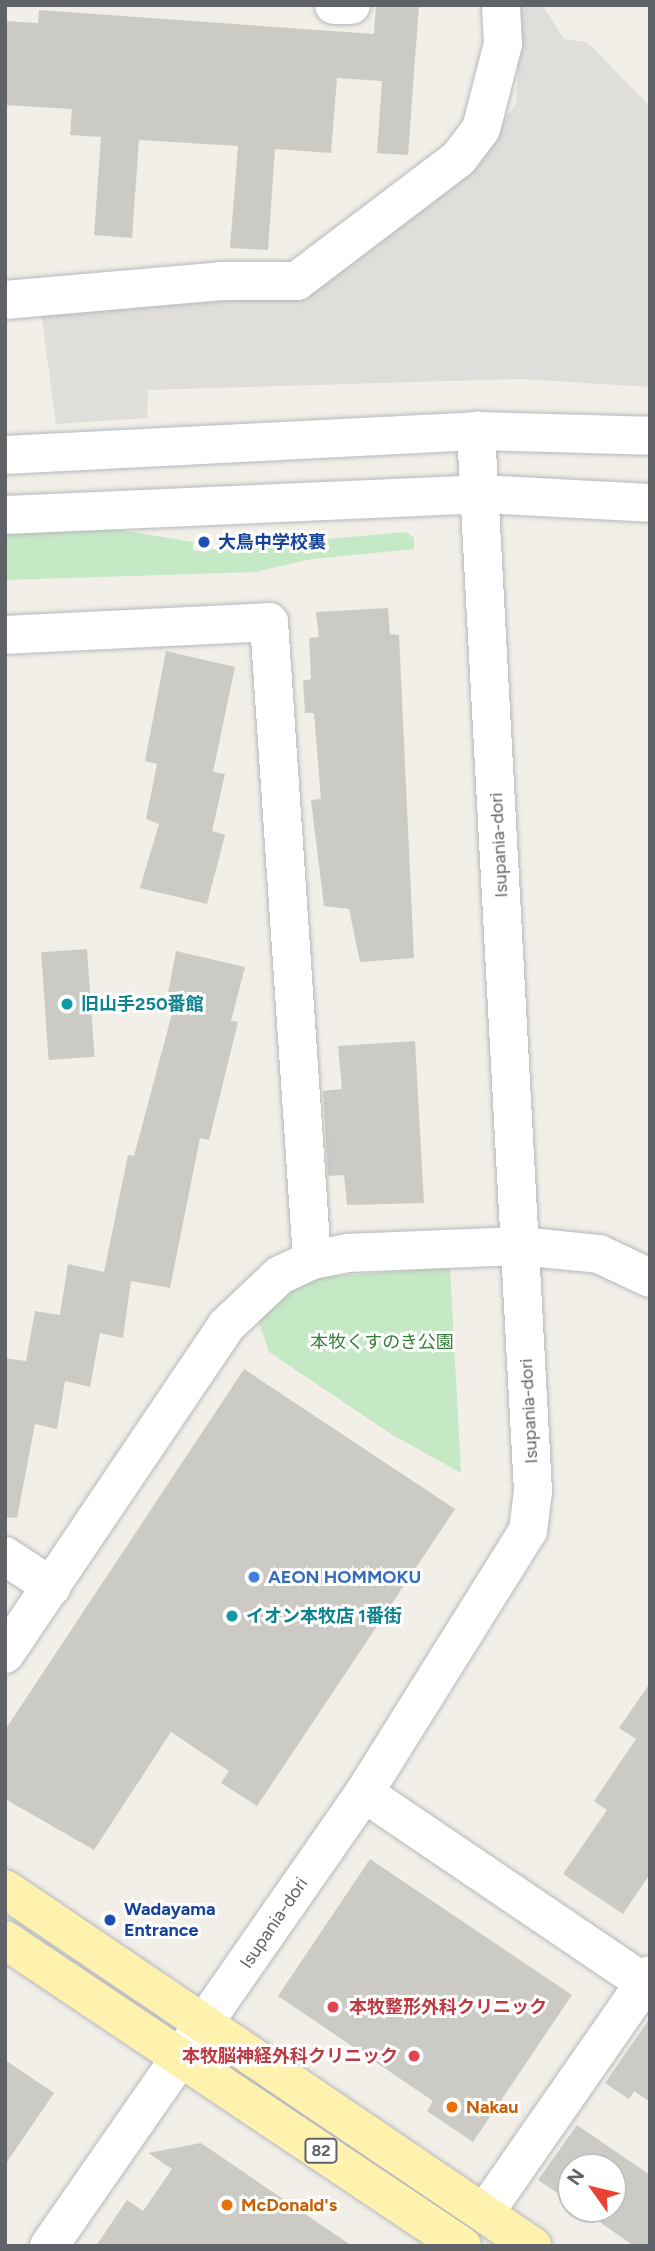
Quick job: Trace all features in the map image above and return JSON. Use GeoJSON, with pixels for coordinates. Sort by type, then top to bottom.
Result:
{"type":"FeatureCollection","features":[{"type":"Feature","properties":{"kind":"main road","name":"82"},"geometry":{"type":"LineString","coordinates":[[5,1889],[486,2211],[532,2246]]}},
{"type":"Feature","properties":{"kind":"main road","name":"82"},"geometry":{"type":"LineString","coordinates":[[5,1940],[462,2246]]}},
{"type":"Feature","properties":{"kind":"street"},"geometry":{"type":"LineString","coordinates":[[334,5],[351,5]]}},
{"type":"Feature","properties":{"kind":"street"},"geometry":{"type":"LineString","coordinates":[[5,300],[221,281],[298,281],[459,158],[481,129],[503,44],[501,5]]}},
{"type":"Feature","properties":{"kind":"street"},"geometry":{"type":"LineString","coordinates":[[5,455],[476,431],[650,436]]}},
{"type":"Feature","properties":{"kind":"street","name":"Isupania-dori"},"geometry":{"type":"LineString","coordinates":[[49,2246],[364,1793],[528,1531],[533,1491],[476,431]]}},
{"type":"Feature","properties":{"kind":"street"},"geometry":{"type":"LineString","coordinates":[[5,515],[481,494],[650,503]]}},
{"type":"Feature","properties":{"kind":"street"},"geometry":{"type":"LineString","coordinates":[[5,635],[269,622],[312,1260]]}},
{"type":"Feature","properties":{"kind":"street"},"geometry":{"type":"LineString","coordinates":[[5,1654],[226,1326],[280,1275],[312,1260],[359,1252],[519,1246],[599,1254],[650,1278]]}},
{"type":"Feature","properties":{"kind":"street"},"geometry":{"type":"LineString","coordinates":[[5,1556],[52,1587]]}},
{"type":"Feature","properties":{"kind":"street"},"geometry":{"type":"LineString","coordinates":[[364,1793],[648,1982],[486,2211]]}},
{"type":"Feature","properties":{"kind":"shaded area"},"geometry":{"type":"Polygon","coordinates":[[[521,5],[542,5],[564,39],[587,42],[650,106],[650,387],[521,379],[148,390],[147,418],[56,424],[41,312],[262,299],[462,174],[516,104],[521,5]]]}},
{"type":"Feature","properties":{"kind":"green space"},"geometry":{"type":"Polygon","coordinates":[[[113,529],[193,542],[193,551],[406,532],[414,538],[414,549],[312,559],[255,572],[5,580],[5,534],[113,529]]]}},
{"type":"Feature","properties":{"kind":"green space","name":"本牧くすのき公園"},"geometry":{"type":"Polygon","coordinates":[[[450,1267],[461,1473],[391,1434],[269,1352],[257,1317],[290,1291],[324,1277],[450,1267]]]}},
{"type":"Feature","properties":{"kind":"building"},"geometry":{"type":"Polygon","coordinates":[[[376,5],[419,5],[408,155],[377,153],[382,81],[337,78],[331,153],[275,149],[268,250],[230,248],[238,146],[139,140],[132,238],[94,235],[101,137],[70,135],[72,109],[5,105],[5,21],[38,23],[39,10],[374,34],[376,5]]]}},
{"type":"Feature","properties":{"kind":"building"},"geometry":{"type":"Polygon","coordinates":[[[388,608],[390,634],[399,635],[414,958],[360,962],[349,909],[324,906],[311,800],[321,799],[314,713],[305,713],[303,681],[311,679],[309,638],[319,637],[316,612],[388,608]]]}},
{"type":"Feature","properties":{"kind":"building"},"geometry":{"type":"Polygon","coordinates":[[[166,651],[235,667],[213,772],[225,774],[212,831],[225,835],[207,904],[140,888],[159,824],[146,819],[157,764],[145,761],[166,651]]]}},
{"type":"Feature","properties":{"kind":"building","name":"旧山手250番館"},"geometry":{"type":"Polygon","coordinates":[[[87,949],[95,1057],[49,1060],[41,952],[87,949]]]}},
{"type":"Feature","properties":{"kind":"building"},"geometry":{"type":"Polygon","coordinates":[[[176,951],[245,967],[231,1021],[238,1022],[209,1140],[200,1138],[170,1288],[131,1281],[123,1338],[100,1333],[90,1387],[65,1381],[57,1429],[35,1424],[17,1518],[5,1517],[5,1358],[26,1361],[35,1311],[60,1315],[68,1264],[104,1272],[128,1155],[134,1156],[173,1010],[165,1009],[176,951]]]}},
{"type":"Feature","properties":{"kind":"building"},"geometry":{"type":"Polygon","coordinates":[[[415,1041],[424,1203],[347,1205],[344,1175],[328,1176],[323,1091],[342,1089],[338,1046],[415,1041]]]}},
{"type":"Feature","properties":{"kind":"building","name":"イオン本牧店 1番街"},"geometry":{"type":"Polygon","coordinates":[[[244,1369],[455,1509],[257,1806],[221,1783],[229,1771],[171,1732],[94,1850],[5,1799],[5,1730],[244,1369]]]}},
{"type":"Feature","properties":{"kind":"building"},"geometry":{"type":"Polygon","coordinates":[[[650,1683],[650,1874],[623,1914],[563,1874],[607,1810],[594,1801],[636,1739],[619,1728],[650,1683]]]}},
{"type":"Feature","properties":{"kind":"building"},"geometry":{"type":"Polygon","coordinates":[[[370,1859],[572,1995],[473,2142],[427,2111],[433,2101],[278,1996],[370,1859]]]}},
{"type":"Feature","properties":{"kind":"building"},"geometry":{"type":"Polygon","coordinates":[[[650,2018],[650,2102],[634,2091],[629,2099],[605,2083],[650,2018]]]}},
{"type":"Feature","properties":{"kind":"building"},"geometry":{"type":"Polygon","coordinates":[[[5,2060],[54,2093],[5,2165],[5,2060]]]}},
{"type":"Feature","properties":{"kind":"building"},"geometry":{"type":"Polygon","coordinates":[[[577,2125],[618,2153],[557,2153],[577,2125]]]}},
{"type":"Feature","properties":{"kind":"building"},"geometry":{"type":"Polygon","coordinates":[[[201,2143],[352,2246],[96,2246],[127,2200],[143,2211],[172,2169],[148,2153],[201,2143]]]}},
{"type":"Feature","properties":{"kind":"building"},"geometry":{"type":"Polygon","coordinates":[[[557,2153],[557,2193],[538,2180],[557,2153]]]}},
{"type":"Feature","properties":{"kind":"building"},"geometry":{"type":"Polygon","coordinates":[[[627,2159],[650,2175],[650,2246],[634,2246],[601,2223],[627,2223],[627,2159]]]}},
{"type":"Feature","properties":{"kind":"place","name":"大鳥中学校裏"},"geometry":{"type":"Point","coordinates":[204,542]}},
{"type":"Feature","properties":{"kind":"place","name":"旧山手250番館"},"geometry":{"type":"Point","coordinates":[67,1004]}},
{"type":"Feature","properties":{"kind":"place","name":"AEON HOMMOKU"},"geometry":{"type":"Point","coordinates":[254,1577]}},
{"type":"Feature","properties":{"kind":"place","name":"イオン本牧店 1番街"},"geometry":{"type":"Point","coordinates":[232,1616]}},
{"type":"Feature","properties":{"kind":"place","name":"Wadayama Entrance"},"geometry":{"type":"Point","coordinates":[110,1920]}},
{"type":"Feature","properties":{"kind":"place","name":"本牧整形外科クリニック"},"geometry":{"type":"Point","coordinates":[333,2007]}},
{"type":"Feature","properties":{"kind":"place","name":"本牧脳神経外科クリニック"},"geometry":{"type":"Point","coordinates":[414,2056]}},
{"type":"Feature","properties":{"kind":"place","name":"Nakau"},"geometry":{"type":"Point","coordinates":[452,2107]}},
{"type":"Feature","properties":{"kind":"place","name":"McDonald's"},"geometry":{"type":"Point","coordinates":[227,2205]}}]}
